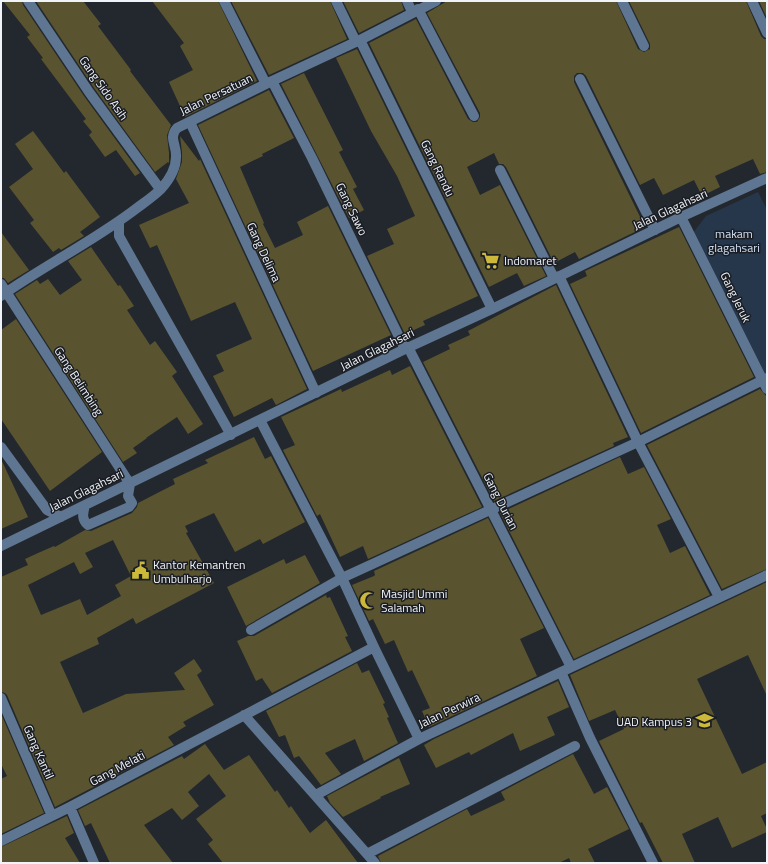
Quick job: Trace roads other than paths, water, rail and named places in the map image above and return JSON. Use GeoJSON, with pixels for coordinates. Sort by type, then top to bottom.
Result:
{"type":"FeatureCollection","features":[{"type":"Feature","properties":{"kind":"street","name":"Gang Sido Asih"},"geometry":{"type":"LineString","coordinates":[[28,1],[89,92],[160,189]]}},
{"type":"Feature","properties":{"kind":"street","name":"Gang Sawo"},"geometry":{"type":"LineString","coordinates":[[224,1],[312,158],[407,348]]}},
{"type":"Feature","properties":{"kind":"street","name":"Gang Randu"},"geometry":{"type":"LineString","coordinates":[[336,1],[358,41],[492,309]]}},
{"type":"Feature","properties":{"kind":"street"},"geometry":{"type":"LineString","coordinates":[[407,1],[415,11],[474,116]]}},
{"type":"Feature","properties":{"kind":"street","name":"Jalan Persatuan"},"geometry":{"type":"LineString","coordinates":[[3,291],[119,222],[160,189],[170,177],[174,168],[176,149],[172,138],[173,133],[177,128],[358,41],[436,1]]}},
{"type":"Feature","properties":{"kind":"street"},"geometry":{"type":"LineString","coordinates":[[622,1],[644,46]]}},
{"type":"Feature","properties":{"kind":"street"},"geometry":{"type":"LineString","coordinates":[[752,1],[767,33]]}},
{"type":"Feature","properties":{"kind":"street"},"geometry":{"type":"LineString","coordinates":[[580,79],[655,230]]}},
{"type":"Feature","properties":{"kind":"street","name":"Gang Delima"},"geometry":{"type":"LineString","coordinates":[[190,122],[316,393]]}},
{"type":"Feature","properties":{"kind":"street"},"geometry":{"type":"LineString","coordinates":[[500,170],[556,277],[638,442],[719,597]]}},
{"type":"Feature","properties":{"kind":"street","name":"Jalan Glagahsari"},"geometry":{"type":"LineString","coordinates":[[1,546],[407,348],[492,309],[681,217],[767,178]]}},
{"type":"Feature","properties":{"kind":"street","name":"Gang Jeruk"},"geometry":{"type":"LineString","coordinates":[[681,217],[765,383]]}},
{"type":"Feature","properties":{"kind":"street"},"geometry":{"type":"LineString","coordinates":[[119,222],[119,236],[231,435]]}},
{"type":"Feature","properties":{"kind":"street","name":"Gang Belimbing"},"geometry":{"type":"LineString","coordinates":[[3,291],[130,484]]}},
{"type":"Feature","properties":{"kind":"street","name":"Gang Durian"},"geometry":{"type":"LineString","coordinates":[[407,348],[571,667]]}},
{"type":"Feature","properties":{"kind":"street"},"geometry":{"type":"LineString","coordinates":[[251,630],[342,578],[765,383]]}},
{"type":"Feature","properties":{"kind":"street","name":"Jalan Perwira"},"geometry":{"type":"LineString","coordinates":[[260,420],[342,578],[374,647],[420,738],[767,575]]}},
{"type":"Feature","properties":{"kind":"street"},"geometry":{"type":"LineString","coordinates":[[1,447],[47,510],[61,517]]}},
{"type":"Feature","properties":{"kind":"street"},"geometry":{"type":"LineString","coordinates":[[85,506],[82,516],[88,525],[129,507],[132,503],[128,496],[130,484]]}},
{"type":"Feature","properties":{"kind":"street","name":"Gang Melati"},"geometry":{"type":"LineString","coordinates":[[1,841],[70,807],[374,647]]}},
{"type":"Feature","properties":{"kind":"street"},"geometry":{"type":"LineString","coordinates":[[561,672],[590,738],[653,863]]}},
{"type":"Feature","properties":{"kind":"street","name":"Gang Kantil"},"geometry":{"type":"LineString","coordinates":[[1,698],[52,816]]}},
{"type":"Feature","properties":{"kind":"street"},"geometry":{"type":"LineString","coordinates":[[244,715],[375,863]]}},
{"type":"Feature","properties":{"kind":"street"},"geometry":{"type":"LineString","coordinates":[[316,795],[420,738]]}},
{"type":"Feature","properties":{"kind":"street"},"geometry":{"type":"LineString","coordinates":[[367,854],[575,746]]}},
{"type":"Feature","properties":{"kind":"street"},"geometry":{"type":"LineString","coordinates":[[70,807],[94,863]]}},
{"type":"Feature","properties":{"kind":"place","name":"Indomaret"},"geometry":{"type":"Point","coordinates":[491,260]}},
{"type":"Feature","properties":{"kind":"place","name":"Kantor Kemantren Umbulharjo"},"geometry":{"type":"Point","coordinates":[140,571]}},
{"type":"Feature","properties":{"kind":"place","name":"Masjid Ummi Salamah"},"geometry":{"type":"Point","coordinates":[368,600]}},
{"type":"Feature","properties":{"kind":"place","name":"UAD Kampus 3"},"geometry":{"type":"Point","coordinates":[705,721]}},
{"type":"Feature","properties":{"kind":"park label","name":"makam glagahsari"},"geometry":{"type":"Point","coordinates":[734,240]}}]}
